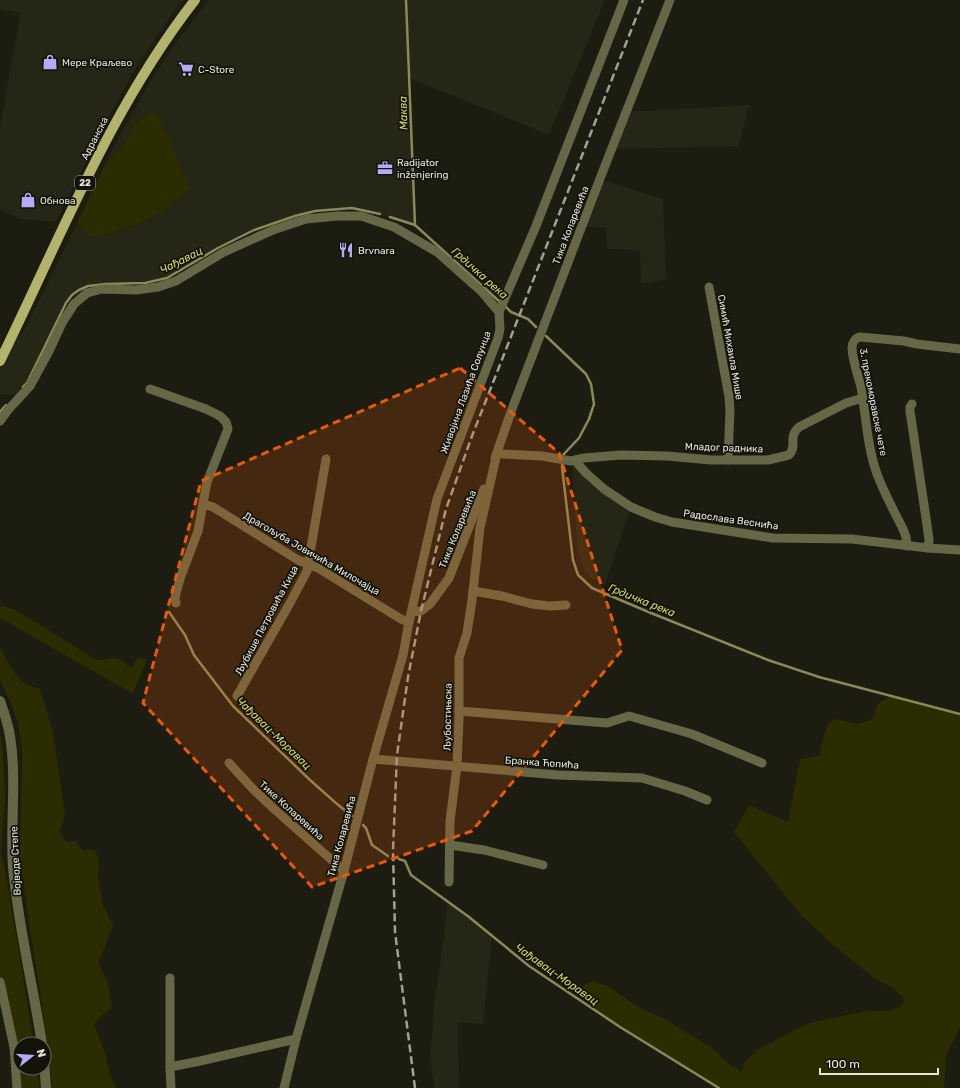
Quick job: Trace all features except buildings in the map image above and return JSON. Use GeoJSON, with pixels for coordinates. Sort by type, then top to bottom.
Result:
{"type":"FeatureCollection","features":[{"type":"Feature","properties":{"kind":"main road","name":"Адранска"},"geometry":{"type":"LineString","coordinates":[[0,361],[84,184],[123,108],[167,38],[195,0]]}},
{"type":"Feature","properties":{"kind":"street"},"geometry":{"type":"LineString","coordinates":[[0,421],[30,386],[62,323],[74,304],[87,293],[102,289],[136,290],[158,287],[176,281],[224,252],[273,230],[306,220],[337,216],[361,216],[394,227],[437,252],[500,310],[536,226],[624,0]]}},
{"type":"Feature","properties":{"kind":"street","name":"Тика Коларевића"},"geometry":{"type":"LineString","coordinates":[[284,1088],[373,759],[403,656],[412,612],[421,611],[430,604],[449,578],[485,487],[515,402],[600,176],[670,0]]}},
{"type":"Feature","properties":{"kind":"street","name":"Симић Михаила Мише"},"geometry":{"type":"LineString","coordinates":[[709,287],[729,397],[730,410],[728,460]]}},
{"type":"Feature","properties":{"kind":"street","name":"Живојина Лазића Солунца"},"geometry":{"type":"LineString","coordinates":[[412,612],[437,499],[498,338],[500,329],[500,310]]}},
{"type":"Feature","properties":{"kind":"street","name":"3. прекоморавске чете"},"geometry":{"type":"LineString","coordinates":[[907,546],[903,529],[877,473],[868,438],[852,347],[856,338],[860,337],[960,349]]}},
{"type":"Feature","properties":{"kind":"street"},"geometry":{"type":"LineString","coordinates":[[150,389],[206,409],[222,417],[226,422],[228,429],[207,482],[198,531],[181,576],[175,598],[176,604]]}},
{"type":"Feature","properties":{"kind":"street","name":"Младог радника"},"geometry":{"type":"LineString","coordinates":[[497,453],[576,460],[621,455],[667,456],[711,460],[768,460],[789,455],[793,448],[794,431],[799,427],[846,403],[862,398]]}},
{"type":"Feature","properties":{"kind":"street"},"geometry":{"type":"LineString","coordinates":[[912,404],[910,411],[929,540],[928,548]]}},
{"type":"Feature","properties":{"kind":"street","name":"Љубостињска"},"geometry":{"type":"LineString","coordinates":[[449,882],[450,821],[457,766],[459,658],[466,633],[473,591],[480,528],[497,453]]}},
{"type":"Feature","properties":{"kind":"street","name":"Љубише Петровића Кица"},"geometry":{"type":"LineString","coordinates":[[237,696],[307,571],[310,545],[326,458]]}},
{"type":"Feature","properties":{"kind":"street","name":"Радослава Веснића"},"geometry":{"type":"LineString","coordinates":[[576,460],[586,473],[631,507],[672,522],[773,538],[852,539],[907,546],[960,550]]}},
{"type":"Feature","properties":{"kind":"street","name":"Драгољуба Јовичића Милочајца"},"geometry":{"type":"LineString","coordinates":[[203,504],[213,507],[298,560],[318,568],[383,608],[410,622]]}},
{"type":"Feature","properties":{"kind":"street"},"geometry":{"type":"LineString","coordinates":[[473,591],[502,596],[532,604],[550,606],[566,605]]}},
{"type":"Feature","properties":{"kind":"street","name":"Војводе Степе"},"geometry":{"type":"LineString","coordinates":[[0,701],[10,734],[13,761],[12,850],[14,876],[41,1036]]}},
{"type":"Feature","properties":{"kind":"street"},"geometry":{"type":"LineString","coordinates":[[459,711],[607,723],[629,716],[692,734],[762,763]]}},
{"type":"Feature","properties":{"kind":"street","name":"Бранка Ћопића"},"geometry":{"type":"LineString","coordinates":[[373,759],[558,775],[642,778],[685,790],[707,800]]}},
{"type":"Feature","properties":{"kind":"street","name":"Тике Коларевића"},"geometry":{"type":"LineString","coordinates":[[229,763],[268,803],[344,870]]}},
{"type":"Feature","properties":{"kind":"street"},"geometry":{"type":"LineString","coordinates":[[450,845],[484,850],[543,865]]}},
{"type":"Feature","properties":{"kind":"street"},"geometry":{"type":"LineString","coordinates":[[170,978],[171,1088]]}},
{"type":"Feature","properties":{"kind":"street"},"geometry":{"type":"LineString","coordinates":[[0,983],[14,1046],[17,1088]]}},
{"type":"Feature","properties":{"kind":"street"},"geometry":{"type":"LineString","coordinates":[[170,1067],[200,1062],[296,1040]]}},
{"type":"Feature","properties":{"kind":"street"},"geometry":{"type":"LineString","coordinates":[[45,1076],[46,1088]]}},
{"type":"Feature","properties":{"kind":"highlighted area"},"geometry":{"type":"Polygon","coordinates":[[[460,368],[559,453],[622,650],[472,831],[312,887],[143,703],[201,481],[460,368]]]}},
{"type":"Feature","properties":{"kind":"shaded area"},"geometry":{"type":"Polygon","coordinates":[[[0,0],[183,0],[135,69],[103,127],[56,222],[20,219],[0,209],[0,129],[20,13],[0,9],[0,0]]]}},
{"type":"Feature","properties":{"kind":"shaded area"},"geometry":{"type":"Polygon","coordinates":[[[209,0],[406,0],[408,38],[407,0],[605,0],[549,135],[409,78],[415,225],[352,208],[315,211],[254,230],[218,248],[167,278],[145,283],[97,284],[88,286],[72,295],[66,303],[27,383],[17,395],[0,394],[0,361],[25,329],[77,223],[91,238],[109,234],[138,224],[191,189],[135,123],[121,148],[103,168],[151,80],[177,41],[209,0]]]}},
{"type":"Feature","properties":{"kind":"shaded area"},"geometry":{"type":"Polygon","coordinates":[[[749,105],[739,146],[616,149],[603,180],[663,199],[666,279],[641,284],[640,250],[607,249],[606,227],[581,227],[626,112],[749,105]]]}},
{"type":"Feature","properties":{"kind":"shaded area"},"geometry":{"type":"Polygon","coordinates":[[[156,111],[191,189],[176,199],[159,214],[138,224],[109,234],[91,238],[77,223],[103,168],[121,148],[135,123],[156,111]]]}},
{"type":"Feature","properties":{"kind":"shaded area"},"geometry":{"type":"Polygon","coordinates":[[[576,460],[631,507],[605,584],[591,578],[583,568],[579,555],[572,472],[576,460]]]}},
{"type":"Feature","properties":{"kind":"shaded area"},"geometry":{"type":"Polygon","coordinates":[[[3,606],[14,609],[97,660],[112,658],[118,659],[124,662],[131,669],[138,657],[147,660],[133,694],[0,618],[0,607],[3,606]]]}},
{"type":"Feature","properties":{"kind":"shaded area"},"geometry":{"type":"Polygon","coordinates":[[[0,647],[18,677],[29,686],[39,688],[45,705],[53,732],[65,815],[60,832],[66,842],[76,841],[82,850],[95,850],[99,862],[98,877],[103,905],[113,925],[98,963],[108,982],[112,1008],[101,1016],[94,1024],[116,1088],[52,1088],[52,1036],[46,1036],[20,858],[22,747],[18,723],[0,680],[0,647]]]}},
{"type":"Feature","properties":{"kind":"shaded area"},"geometry":{"type":"Polygon","coordinates":[[[889,696],[960,714],[960,1028],[946,1055],[944,1088],[719,1088],[598,1012],[586,997],[582,986],[592,981],[608,986],[640,1008],[663,1018],[712,1048],[729,1064],[742,1072],[744,1063],[757,1050],[806,1024],[865,1011],[888,1011],[900,1007],[905,999],[892,987],[875,979],[831,943],[800,914],[734,832],[749,805],[788,822],[800,759],[819,756],[829,722],[837,719],[857,724],[872,719],[878,704],[889,696]]]}},
{"type":"Feature","properties":{"kind":"shaded area"},"geometry":{"type":"Polygon","coordinates":[[[0,733],[3,752],[5,794],[1,853],[6,874],[33,1036],[12,1036],[12,1043],[0,982],[0,733]]]}},
{"type":"Feature","properties":{"kind":"shaded area"},"geometry":{"type":"Polygon","coordinates":[[[447,901],[492,936],[483,1024],[458,1022],[459,1088],[434,1088],[430,1057],[435,998],[444,937],[447,901]]]}},
{"type":"Feature","properties":{"kind":"shaded area"},"geometry":{"type":"Polygon","coordinates":[[[19,1076],[38,1076],[40,1088],[21,1088],[19,1076]]]}},
{"type":"Feature","properties":{"kind":"waterway","name":"Маква"},"geometry":{"type":"LineString","coordinates":[[406,0],[415,225]]}},
{"type":"Feature","properties":{"kind":"waterway","name":"Чађавац"},"geometry":{"type":"LineString","coordinates":[[23,387],[27,383],[66,303],[72,295],[79,290],[88,286],[145,283],[167,278],[218,248],[254,230],[295,216],[315,211],[352,208],[380,214]]}},
{"type":"Feature","properties":{"kind":"waterway","name":"Грдичка река"},"geometry":{"type":"LineString","coordinates":[[390,217],[415,225],[500,302]]}},
{"type":"Feature","properties":{"kind":"waterway","name":"Грдичка река"},"geometry":{"type":"LineString","coordinates":[[504,305],[511,312],[528,319],[536,327]]}},
{"type":"Feature","properties":{"kind":"waterway","name":"Грдичка река"},"geometry":{"type":"LineString","coordinates":[[546,336],[586,374],[591,384],[594,404],[589,419],[579,438],[563,455],[562,467],[573,560],[578,575],[592,588],[768,660],[819,677],[960,714]]}},
{"type":"Feature","properties":{"kind":"waterway","name":"Чађавац"},"geometry":{"type":"LineString","coordinates":[[0,412],[6,405]]}},
{"type":"Feature","properties":{"kind":"waterway","name":"Чађавац-Моравац"},"geometry":{"type":"LineString","coordinates":[[169,612],[185,635],[194,655],[233,706],[310,780],[352,816]]}},
{"type":"Feature","properties":{"kind":"waterway","name":"Чађавац-Моравац"},"geometry":{"type":"LineString","coordinates":[[363,825],[366,828],[372,845],[388,856]]}},
{"type":"Feature","properties":{"kind":"waterway","name":"Чађавац-Моравац"},"geometry":{"type":"LineString","coordinates":[[399,859],[405,861],[411,875],[469,917],[529,966],[620,1027],[719,1088]]}},
{"type":"Feature","properties":{"kind":"railway"},"geometry":{"type":"LineString","coordinates":[[415,1088],[395,932],[393,850],[397,755],[408,677],[421,611],[446,509],[472,436],[643,0]]}},
{"type":"Feature","properties":{"kind":"place","name":"Мере Краљево"},"geometry":{"type":"Point","coordinates":[50,62]}},
{"type":"Feature","properties":{"kind":"place","name":"C-Store"},"geometry":{"type":"Point","coordinates":[186,69]}},
{"type":"Feature","properties":{"kind":"place","name":"Radijator inženjering"},"geometry":{"type":"Point","coordinates":[385,168]}},
{"type":"Feature","properties":{"kind":"place","name":"Обнова"},"geometry":{"type":"Point","coordinates":[28,200]}},
{"type":"Feature","properties":{"kind":"place","name":"Brvnara"},"geometry":{"type":"Point","coordinates":[346,250]}}]}
